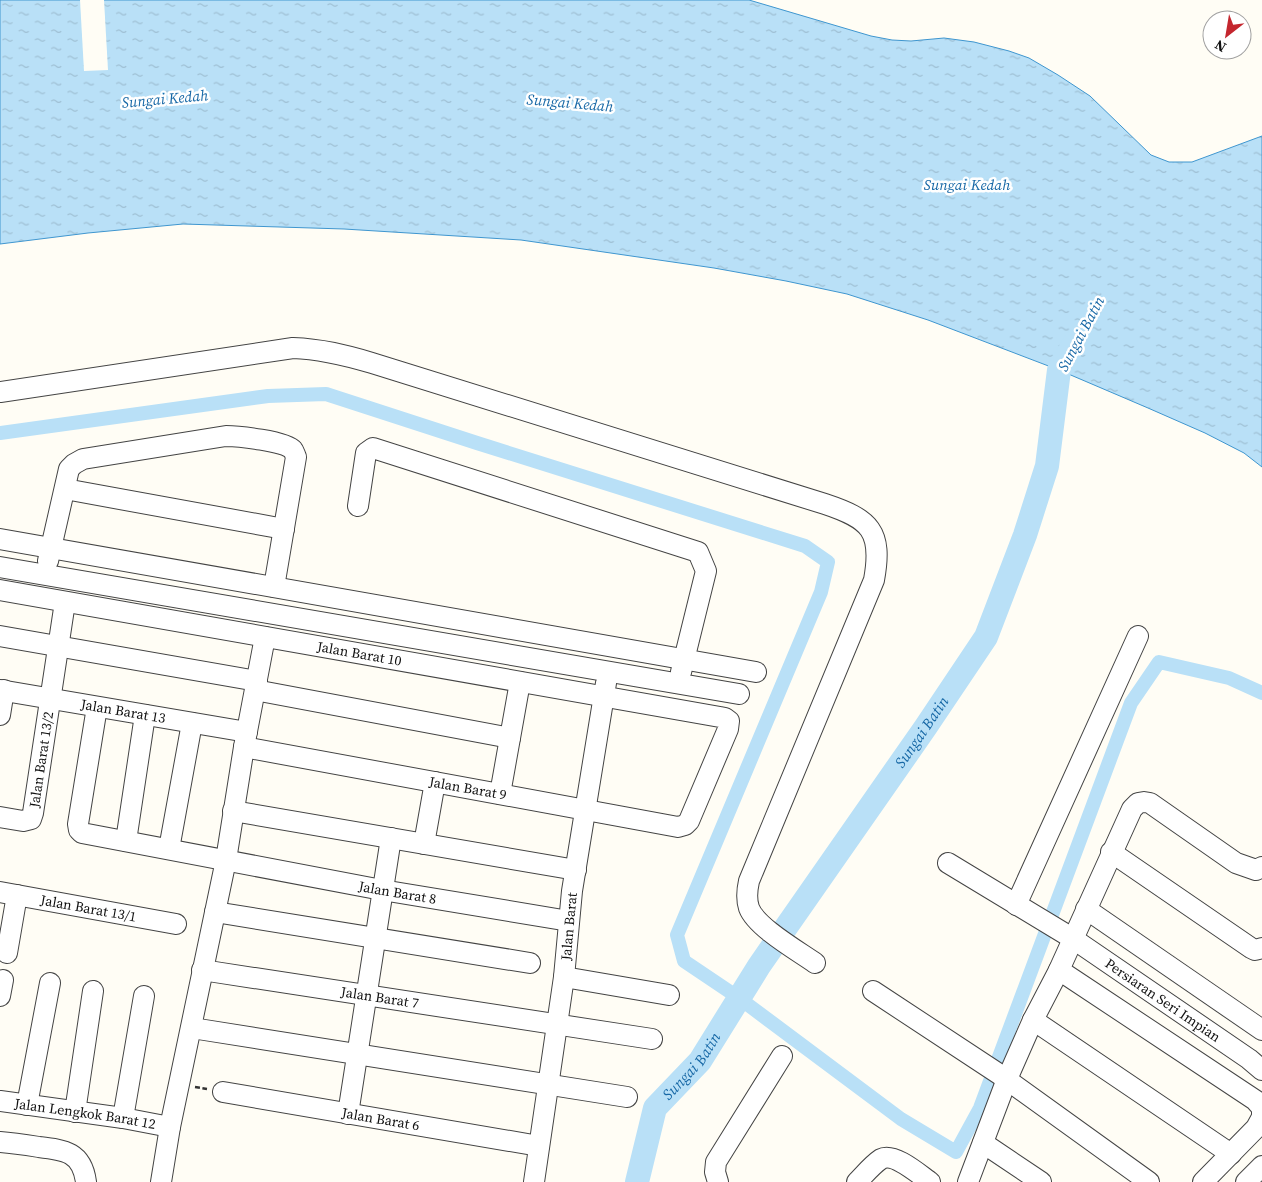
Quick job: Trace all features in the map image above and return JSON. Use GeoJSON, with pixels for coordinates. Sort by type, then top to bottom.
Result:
{"type":"FeatureCollection","features":[{"type":"Feature","properties":{"kind":"street"},"geometry":{"type":"LineString","coordinates":[[0,392],[294,348],[315,349],[342,354],[372,363],[816,501],[844,510],[867,524],[874,537],[878,552],[874,580],[749,881],[747,902],[750,910],[771,932],[815,964]]}},
{"type":"Feature","properties":{"kind":"street"},"geometry":{"type":"LineString","coordinates":[[45,575],[69,470],[74,464],[83,459],[226,436],[248,437],[288,446],[294,450],[296,457],[274,587]]}},
{"type":"Feature","properties":{"kind":"street"},"geometry":{"type":"LineString","coordinates":[[358,506],[366,453],[373,448],[698,552],[706,571],[678,684]]}},
{"type":"Feature","properties":{"kind":"street"},"geometry":{"type":"LineString","coordinates":[[65,489],[284,529]]}},
{"type":"Feature","properties":{"kind":"street"},"geometry":{"type":"LineString","coordinates":[[0,539],[756,672]]}},
{"type":"Feature","properties":{"kind":"street"},"geometry":{"type":"LineString","coordinates":[[0,567],[739,694]]}},
{"type":"Feature","properties":{"kind":"street","name":"Jalan Barat 10"},"geometry":{"type":"LineString","coordinates":[[0,590],[725,718],[728,721],[728,729],[689,821]]}},
{"type":"Feature","properties":{"kind":"street","name":"Jalan Barat 13/2"},"geometry":{"type":"LineString","coordinates":[[0,817],[23,821],[31,819],[65,602]]}},
{"type":"Feature","properties":{"kind":"street"},"geometry":{"type":"LineString","coordinates":[[0,636],[256,685],[510,738]]}},
{"type":"Feature","properties":{"kind":"street"},"geometry":{"type":"LineString","coordinates":[[1016,904],[1138,636]]}},
{"type":"Feature","properties":{"kind":"street"},"geometry":{"type":"LineString","coordinates":[[161,1182],[170,1127],[226,860],[265,637]]}},
{"type":"Feature","properties":{"kind":"street","name":"Jalan Barat"},"geometry":{"type":"LineString","coordinates":[[534,1182],[564,977],[576,870],[608,671]]}},
{"type":"Feature","properties":{"kind":"street"},"geometry":{"type":"LineString","coordinates":[[500,794],[520,682]]}},
{"type":"Feature","properties":{"kind":"street"},"geometry":{"type":"LineString","coordinates":[[0,715],[2,690]]}},
{"type":"Feature","properties":{"kind":"street","name":"Jalan Barat 13"},"geometry":{"type":"LineString","coordinates":[[2,690],[192,723],[246,740]]}},
{"type":"Feature","properties":{"kind":"street","name":"Jalan Barat 8"},"geometry":{"type":"LineString","coordinates":[[97,706],[78,824],[79,830],[82,833],[382,890],[570,921]]}},
{"type":"Feature","properties":{"kind":"street"},"geometry":{"type":"LineString","coordinates":[[126,841],[145,715]]}},
{"type":"Feature","properties":{"kind":"street"},"geometry":{"type":"LineString","coordinates":[[170,849],[192,723]]}},
{"type":"Feature","properties":{"kind":"street","name":"Jalan Barat 9"},"geometry":{"type":"LineString","coordinates":[[246,740],[435,782],[678,827],[685,825],[689,821]]}},
{"type":"Feature","properties":{"kind":"street"},"geometry":{"type":"LineString","coordinates":[[424,844],[435,782]]}},
{"type":"Feature","properties":{"kind":"street"},"geometry":{"type":"LineString","coordinates":[[968,1182],[983,1142],[997,1072],[1032,1020],[1058,970],[1067,935],[1086,908],[1132,809],[1138,803],[1150,803],[1236,863],[1256,870],[1262,867]]}},
{"type":"Feature","properties":{"kind":"street"},"geometry":{"type":"LineString","coordinates":[[234,811],[576,870]]}},
{"type":"Feature","properties":{"kind":"street"},"geometry":{"type":"LineString","coordinates":[[348,1114],[391,838]]}},
{"type":"Feature","properties":{"kind":"street"},"geometry":{"type":"LineString","coordinates":[[1111,852],[1250,948],[1255,950],[1262,948]]}},
{"type":"Feature","properties":{"kind":"street","name":"Persiaran Seri Impian"},"geometry":{"type":"LineString","coordinates":[[948,864],[1067,935],[1249,1059],[1262,1070]]}},
{"type":"Feature","properties":{"kind":"street"},"geometry":{"type":"LineString","coordinates":[[7,953],[9,894]]}},
{"type":"Feature","properties":{"kind":"street","name":"Jalan Barat 13/1"},"geometry":{"type":"LineString","coordinates":[[9,894],[176,924]]}},
{"type":"Feature","properties":{"kind":"street"},"geometry":{"type":"LineString","coordinates":[[1086,908],[1262,1030]]}},
{"type":"Feature","properties":{"kind":"street"},"geometry":{"type":"LineString","coordinates":[[216,912],[530,963]]}},
{"type":"Feature","properties":{"kind":"street","name":"Jalan Barat 7"},"geometry":{"type":"LineString","coordinates":[[202,970],[652,1039]]}},
{"type":"Feature","properties":{"kind":"street"},"geometry":{"type":"LineString","coordinates":[[1058,970],[1255,1100],[1262,1108],[1262,1117],[1256,1128],[1203,1182]]}},
{"type":"Feature","properties":{"kind":"street"},"geometry":{"type":"LineString","coordinates":[[564,977],[669,995]]}},
{"type":"Feature","properties":{"kind":"street"},"geometry":{"type":"LineString","coordinates":[[27,1105],[50,983]]}},
{"type":"Feature","properties":{"kind":"street"},"geometry":{"type":"LineString","coordinates":[[75,1112],[93,991]]}},
{"type":"Feature","properties":{"kind":"street"},"geometry":{"type":"LineString","coordinates":[[874,991],[997,1072],[1149,1182]]}},
{"type":"Feature","properties":{"kind":"street"},"geometry":{"type":"LineString","coordinates":[[123,1118],[144,996]]}},
{"type":"Feature","properties":{"kind":"street"},"geometry":{"type":"LineString","coordinates":[[1032,1020],[1231,1154]]}},
{"type":"Feature","properties":{"kind":"street"},"geometry":{"type":"LineString","coordinates":[[192,1028],[627,1097]]}},
{"type":"Feature","properties":{"kind":"street"},"geometry":{"type":"LineString","coordinates":[[718,1182],[715,1172],[716,1162],[782,1056]]}},
{"type":"Feature","properties":{"kind":"street","name":"Jalan Barat 6"},"geometry":{"type":"LineString","coordinates":[[223,1092],[539,1146]]}},
{"type":"Feature","properties":{"kind":"street","name":"Jalan Lengkok Barat 12"},"geometry":{"type":"LineString","coordinates":[[0,1101],[123,1118],[170,1127]]}},
{"type":"Feature","properties":{"kind":"street"},"geometry":{"type":"LineString","coordinates":[[0,1142],[64,1150],[78,1159],[84,1168],[86,1182]]}},
{"type":"Feature","properties":{"kind":"street"},"geometry":{"type":"LineString","coordinates":[[983,1142],[1041,1182]]}},
{"type":"Feature","properties":{"kind":"street"},"geometry":{"type":"LineString","coordinates":[[857,1182],[882,1159],[890,1157],[898,1160],[930,1182]]}},
{"type":"Feature","properties":{"kind":"street"},"geometry":{"type":"LineString","coordinates":[[1246,1182],[1262,1166]]}},
{"type":"Feature","properties":{"kind":"path"},"geometry":{"type":"LineString","coordinates":[[179,1085],[223,1092]]}},
{"type":"Feature","properties":{"kind":"water","name":"Sungai Kedah"},"geometry":{"type":"Polygon","coordinates":[[[0,0],[749,0],[871,36],[892,40],[911,41],[944,38],[974,42],[1029,58],[1090,96],[1151,155],[1169,162],[1192,162],[1262,136],[1262,467],[1244,453],[1205,433],[1059,370],[928,320],[847,294],[714,268],[521,240],[344,229],[183,224],[0,244],[0,0]]]}},
{"type":"Feature","properties":{"kind":"pier"},"geometry":{"type":"Polygon","coordinates":[[[80,0],[104,0],[108,70],[84,71],[80,0]]]}},
{"type":"Feature","properties":{"kind":"waterway","name":"Sungai Batin"},"geometry":{"type":"LineString","coordinates":[[637,1182],[655,1108],[700,1061],[759,966],[986,637],[1025,535],[1047,466],[1059,370],[1075,342]]}},
{"type":"Feature","properties":{"kind":"waterway"},"geometry":{"type":"LineString","coordinates":[[0,433],[268,396],[326,394],[805,546],[828,562],[821,592],[677,935],[684,961],[739,998],[901,1119],[956,1152],[980,1108],[1131,703],[1159,662],[1229,678],[1262,693]]}}]}
